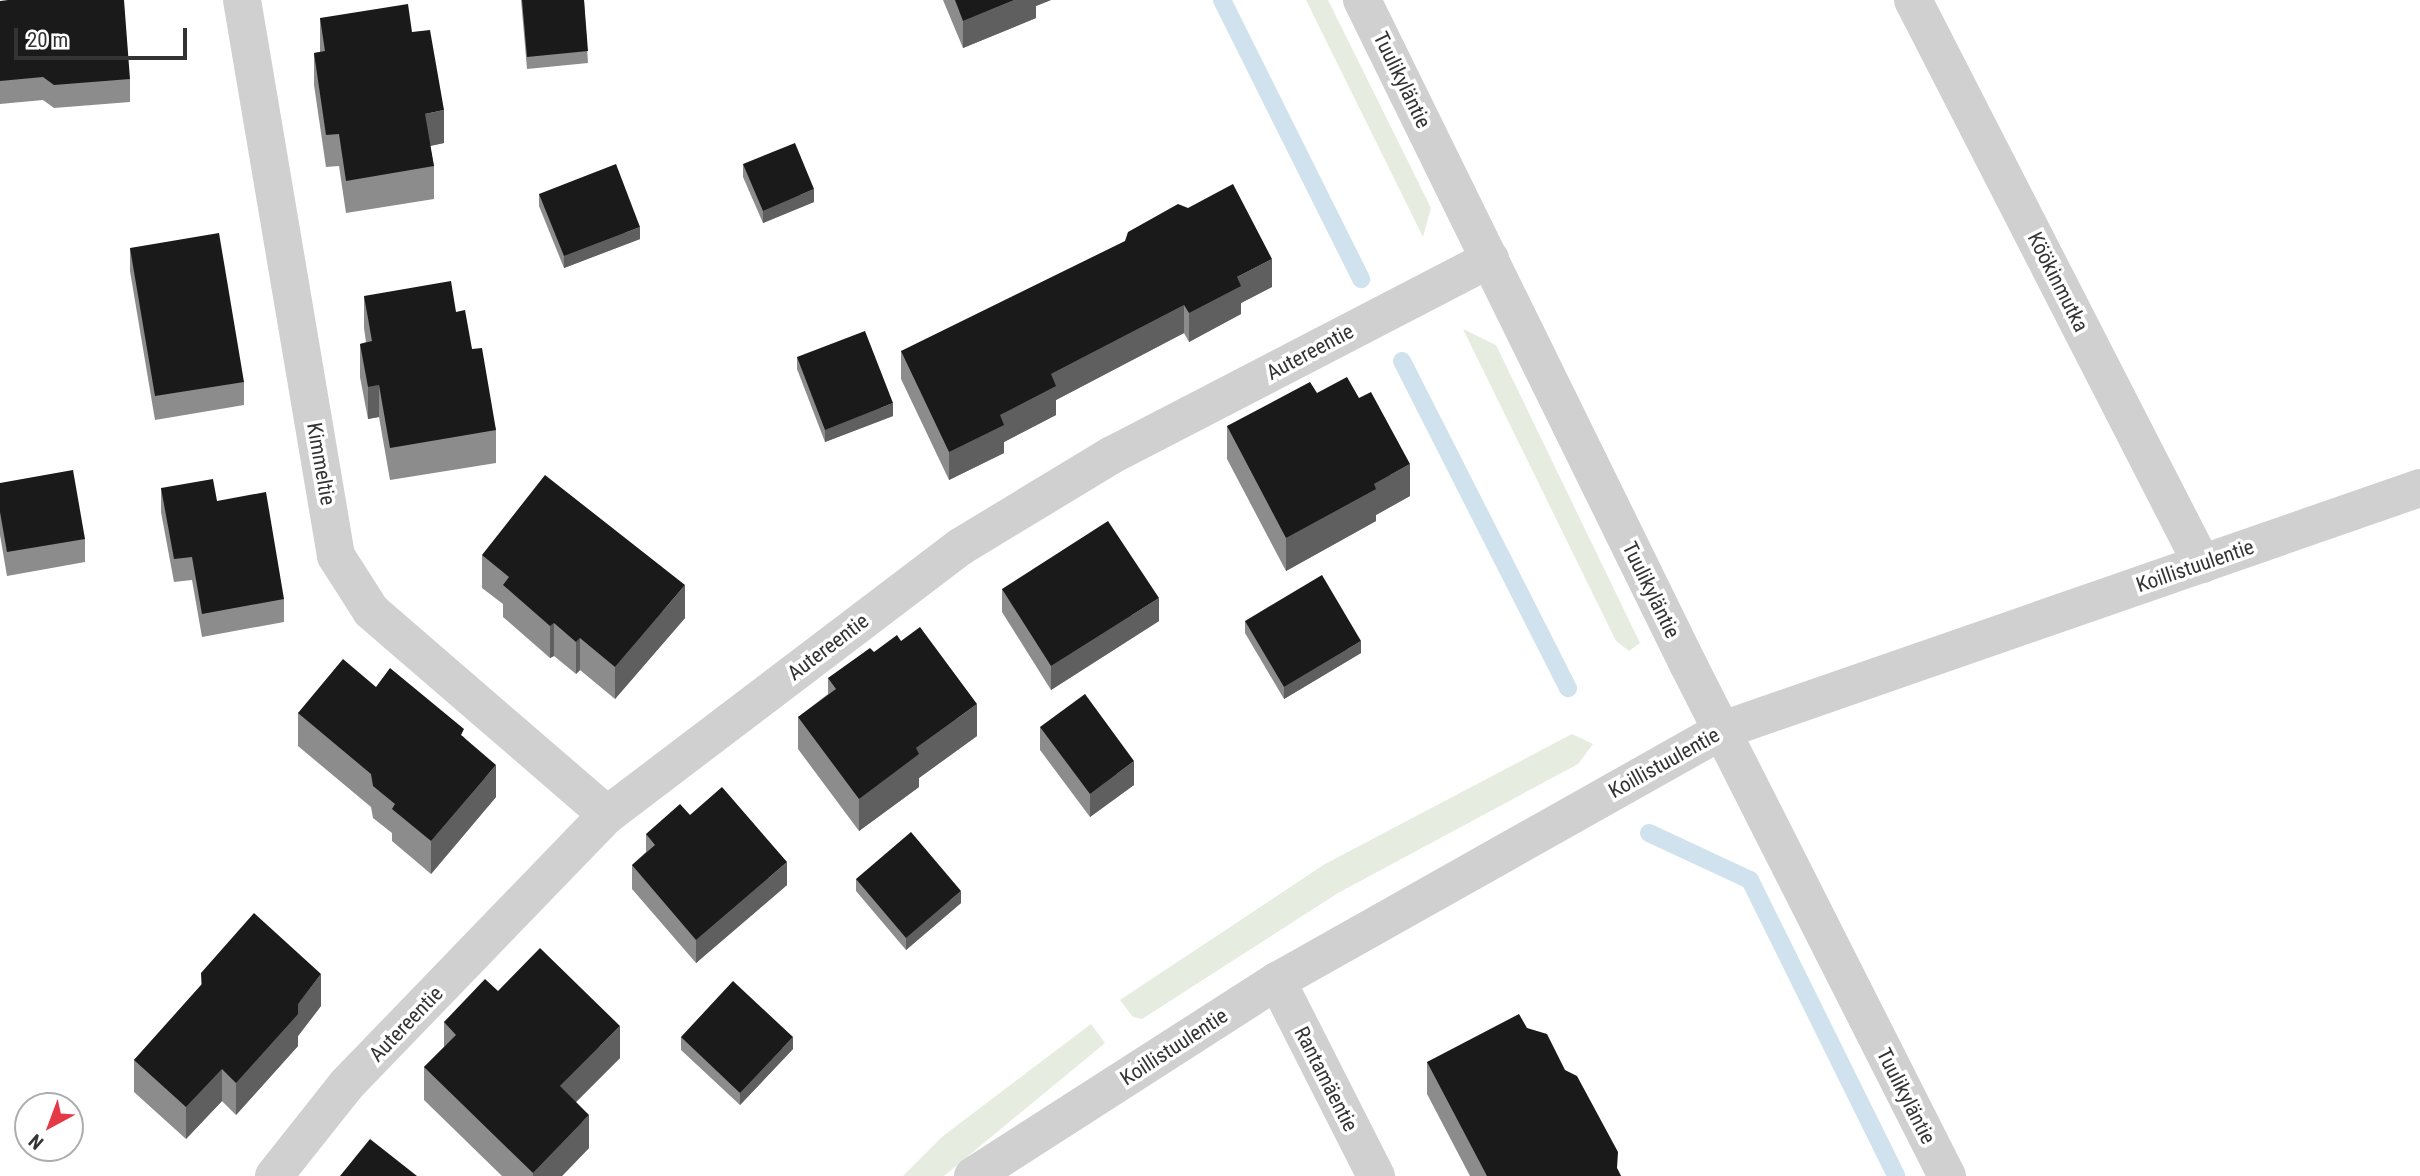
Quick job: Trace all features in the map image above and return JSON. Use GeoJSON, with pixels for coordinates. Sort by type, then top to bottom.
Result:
{"type":"FeatureCollection","features":[{"type":"Feature","properties":{"kind":"street","name":"Kimmeltie"},"geometry":{"type":"LineString","coordinates":[[242,0],[336,556],[371,611],[607,815]]}},
{"type":"Feature","properties":{"kind":"street","name":"Tuulikyläntie"},"geometry":{"type":"LineString","coordinates":[[1362,0],[1947,1176]]}},
{"type":"Feature","properties":{"kind":"street","name":"Köökinmutka"},"geometry":{"type":"LineString","coordinates":[[1913,0],[2202,564]]}},
{"type":"Feature","properties":{"kind":"street","name":"Autereentie"},"geometry":{"type":"LineString","coordinates":[[274,1176],[346,1086],[607,815],[960,547],[1112,455],[1490,259]]}},
{"type":"Feature","properties":{"kind":"street","name":"Koillistuulentie"},"geometry":{"type":"LineString","coordinates":[[973,1176],[1276,981],[1723,730],[2420,488]]}},
{"type":"Feature","properties":{"kind":"street","name":"Rantamäentie"},"geometry":{"type":"LineString","coordinates":[[1276,981],[1376,1176]]}},
{"type":"Feature","properties":{"kind":"shaded area"},"geometry":{"type":"Polygon","coordinates":[[[1306,0],[1328,0],[1431,208],[1423,237],[1306,0]]]}},
{"type":"Feature","properties":{"kind":"shaded area"},"geometry":{"type":"Polygon","coordinates":[[[1463,329],[1496,345],[1640,643],[1629,651],[1616,641],[1463,329]]]}},
{"type":"Feature","properties":{"kind":"shaded area"},"geometry":{"type":"Polygon","coordinates":[[[1572,734],[1593,744],[1578,764],[1338,893],[1142,1019],[1133,1017],[1120,1000],[1325,864],[1572,734]]]}},
{"type":"Feature","properties":{"kind":"shaded area"},"geometry":{"type":"Polygon","coordinates":[[[1091,1024],[1105,1043],[944,1176],[903,1176],[943,1136],[1091,1024]]]}},
{"type":"Feature","properties":{"kind":"building"},"geometry":{"type":"Polygon","coordinates":[[[124,0],[130,79],[54,85],[43,77],[0,81],[0,1],[124,0]]]}},
{"type":"Feature","properties":{"kind":"building"},"geometry":{"type":"Polygon","coordinates":[[[522,0],[584,0],[588,51],[527,57],[522,0]]]}},
{"type":"Feature","properties":{"kind":"building"},"geometry":{"type":"Polygon","coordinates":[[[955,0],[1014,0],[963,21],[955,0]]]}},
{"type":"Feature","properties":{"kind":"building"},"geometry":{"type":"Polygon","coordinates":[[[408,4],[412,32],[430,30],[444,110],[425,114],[434,166],[346,181],[339,134],[326,135],[314,53],[325,51],[320,18],[408,4]]]}},
{"type":"Feature","properties":{"kind":"building"},"geometry":{"type":"Polygon","coordinates":[[[795,143],[814,189],[763,211],[743,164],[795,143]]]}},
{"type":"Feature","properties":{"kind":"building"},"geometry":{"type":"Polygon","coordinates":[[[616,164],[640,227],[564,256],[539,194],[616,164]]]}},
{"type":"Feature","properties":{"kind":"building"},"geometry":{"type":"Polygon","coordinates":[[[1233,184],[1272,259],[1237,277],[1241,286],[1189,313],[1184,305],[1051,374],[1056,386],[1000,415],[1004,425],[949,452],[901,351],[1125,241],[1128,232],[1178,204],[1188,208],[1233,184]]]}},
{"type":"Feature","properties":{"kind":"building"},"geometry":{"type":"Polygon","coordinates":[[[219,233],[244,382],[155,396],[130,248],[219,233]]]}},
{"type":"Feature","properties":{"kind":"building"},"geometry":{"type":"Polygon","coordinates":[[[451,281],[456,312],[465,310],[472,349],[482,348],[496,430],[390,448],[379,385],[368,387],[360,344],[372,341],[364,296],[451,281]]]}},
{"type":"Feature","properties":{"kind":"building"},"geometry":{"type":"Polygon","coordinates":[[[865,331],[893,403],[825,430],[797,357],[865,331]]]}},
{"type":"Feature","properties":{"kind":"building"},"geometry":{"type":"Polygon","coordinates":[[[1347,377],[1359,398],[1371,392],[1410,464],[1374,484],[1376,489],[1286,538],[1227,426],[1310,382],[1317,393],[1347,377]]]}},
{"type":"Feature","properties":{"kind":"building"},"geometry":{"type":"Polygon","coordinates":[[[73,470],[85,539],[7,552],[0,512],[0,483],[73,470]]]}},
{"type":"Feature","properties":{"kind":"building"},"geometry":{"type":"Polygon","coordinates":[[[545,475],[685,585],[615,667],[580,638],[576,642],[554,623],[550,626],[503,585],[509,577],[482,555],[545,475]]]}},
{"type":"Feature","properties":{"kind":"building"},"geometry":{"type":"Polygon","coordinates":[[[213,479],[217,501],[266,492],[284,599],[202,614],[192,557],[174,559],[161,488],[213,479]]]}},
{"type":"Feature","properties":{"kind":"building"},"geometry":{"type":"Polygon","coordinates":[[[1108,521],[1159,598],[1051,666],[1002,589],[1108,521]]]}},
{"type":"Feature","properties":{"kind":"building"},"geometry":{"type":"Polygon","coordinates":[[[1322,575],[1361,641],[1284,687],[1245,621],[1322,575]]]}},
{"type":"Feature","properties":{"kind":"building"},"geometry":{"type":"Polygon","coordinates":[[[920,627],[977,704],[916,748],[919,754],[859,799],[798,717],[836,689],[828,678],[870,648],[874,652],[897,635],[901,641],[920,627]]]}},
{"type":"Feature","properties":{"kind":"building"},"geometry":{"type":"Polygon","coordinates":[[[343,659],[376,687],[390,668],[464,729],[461,735],[496,765],[431,841],[392,809],[395,804],[373,786],[371,774],[298,713],[343,659]]]}},
{"type":"Feature","properties":{"kind":"building"},"geometry":{"type":"Polygon","coordinates":[[[1085,694],[1134,761],[1090,794],[1040,727],[1085,694]]]}},
{"type":"Feature","properties":{"kind":"building"},"geometry":{"type":"Polygon","coordinates":[[[722,787],[787,862],[696,940],[632,865],[655,845],[646,834],[680,804],[690,815],[722,787]]]}},
{"type":"Feature","properties":{"kind":"building"},"geometry":{"type":"Polygon","coordinates":[[[911,832],[961,891],[906,938],[856,879],[911,832]]]}},
{"type":"Feature","properties":{"kind":"building"},"geometry":{"type":"Polygon","coordinates":[[[254,913],[321,974],[298,1004],[298,1014],[236,1083],[222,1069],[186,1107],[134,1060],[202,984],[201,973],[254,913]]]}},
{"type":"Feature","properties":{"kind":"building"},"geometry":{"type":"Polygon","coordinates":[[[540,948],[620,1026],[560,1086],[589,1115],[533,1173],[424,1067],[456,1035],[444,1022],[485,979],[498,991],[540,948]]]}},
{"type":"Feature","properties":{"kind":"building"},"geometry":{"type":"Polygon","coordinates":[[[733,981],[793,1037],[740,1093],[681,1037],[733,981]]]}},
{"type":"Feature","properties":{"kind":"building"},"geometry":{"type":"Polygon","coordinates":[[[1519,1014],[1527,1028],[1547,1034],[1565,1070],[1577,1076],[1618,1152],[1617,1168],[1621,1176],[1487,1176],[1427,1062],[1519,1014]]]}},
{"type":"Feature","properties":{"kind":"building"},"geometry":{"type":"Polygon","coordinates":[[[370,1139],[417,1176],[340,1176],[370,1139]]]}},
{"type":"Feature","properties":{"kind":"waterway"},"geometry":{"type":"LineString","coordinates":[[1222,0],[1361,279]]}},
{"type":"Feature","properties":{"kind":"waterway"},"geometry":{"type":"LineString","coordinates":[[1402,361],[1568,688]]}},
{"type":"Feature","properties":{"kind":"waterway"},"geometry":{"type":"LineString","coordinates":[[1649,833],[1750,880],[1896,1176]]}}]}
